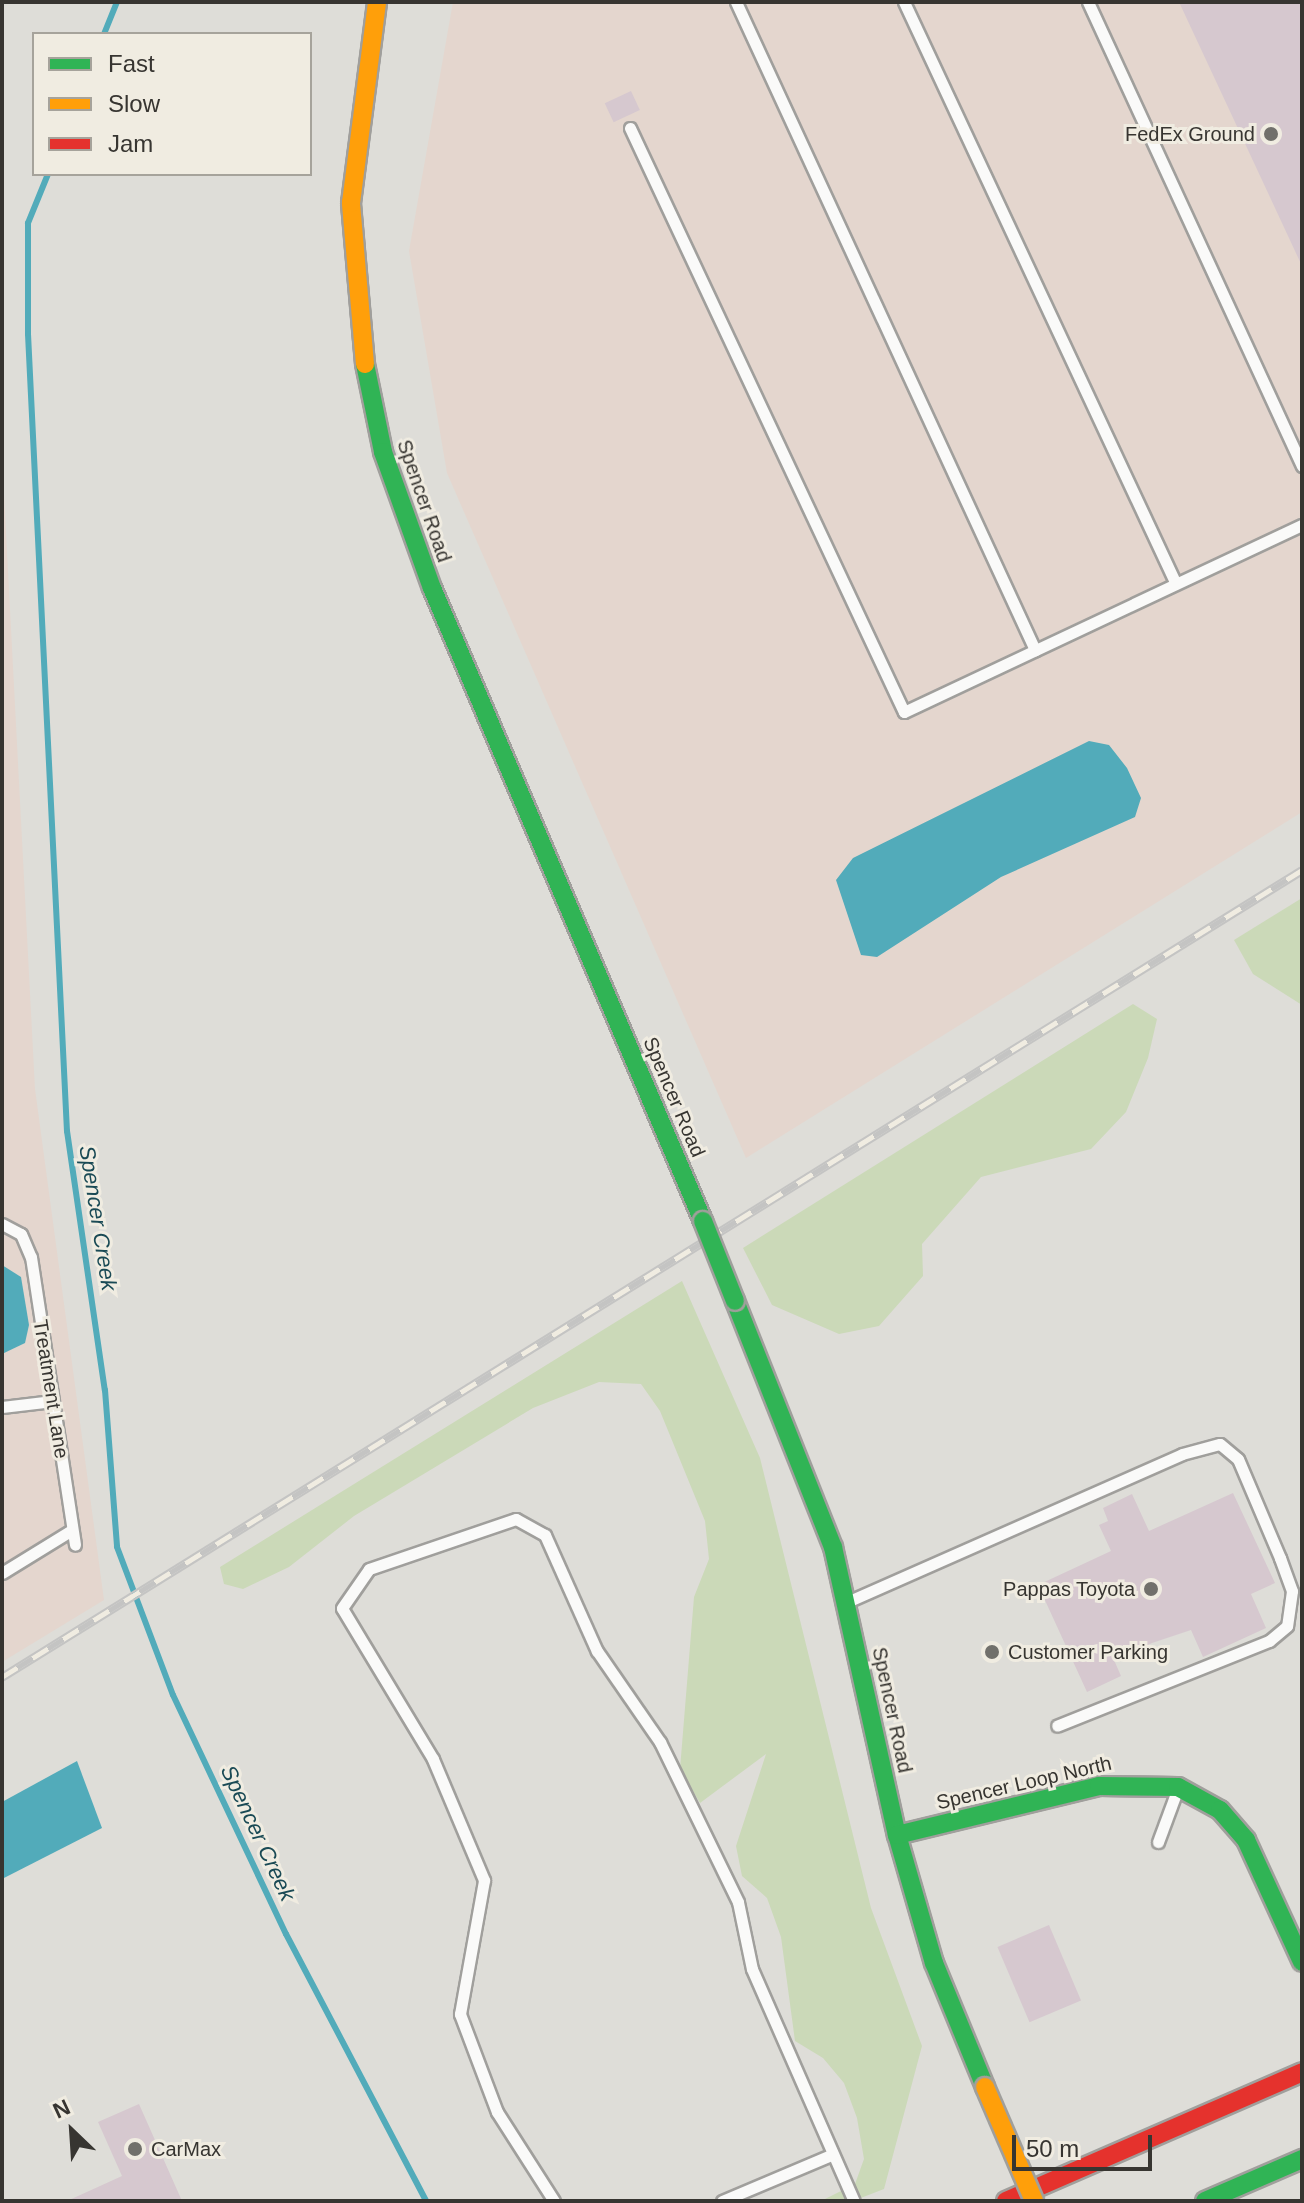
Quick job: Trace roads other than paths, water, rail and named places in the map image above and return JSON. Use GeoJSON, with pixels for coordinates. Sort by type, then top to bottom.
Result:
{"type":"FeatureCollection","features":[{"type":"Feature","properties":{"kind":"main road","name":"Spencer Road"},"geometry":{"type":"LineString","coordinates":[[377,2],[362,78],[351,218],[358,331],[383,452],[432,588],[703,1221],[822,1518],[847,1602],[897,1835],[934,1963],[1034,2201]]}},
{"type":"Feature","properties":{"kind":"main road","name":"Spencer Loop North"},"geometry":{"type":"LineString","coordinates":[[897,1835],[1099,1786],[1178,1787],[1220,1810],[1240,1832],[1302,1962]]}},
{"type":"Feature","properties":{"kind":"main road"},"geometry":{"type":"LineString","coordinates":[[1006,2201],[1302,2072]]}},
{"type":"Feature","properties":{"kind":"main road"},"geometry":{"type":"LineString","coordinates":[[1205,2201],[1302,2159]]}},
{"type":"Feature","properties":{"kind":"lane"},"geometry":{"type":"LineString","coordinates":[[736,2],[1035,650]]}},
{"type":"Feature","properties":{"kind":"lane"},"geometry":{"type":"LineString","coordinates":[[904,2],[1176,584]]}},
{"type":"Feature","properties":{"kind":"lane"},"geometry":{"type":"LineString","coordinates":[[1088,2],[1302,466]]}},
{"type":"Feature","properties":{"kind":"lane"},"geometry":{"type":"LineString","coordinates":[[630,128],[904,712],[1302,525]]}},
{"type":"Feature","properties":{"kind":"lane","name":"Treatment Lane"},"geometry":{"type":"LineString","coordinates":[[2,1224],[21,1234],[53,1401],[75,1545]]}},
{"type":"Feature","properties":{"kind":"lane"},"geometry":{"type":"LineString","coordinates":[[2,1407],[53,1401]]}},
{"type":"Feature","properties":{"kind":"lane"},"geometry":{"type":"LineString","coordinates":[[847,1602],[1182,1454],[1220,1444],[1238,1459],[1280,1558],[1292,1591],[1287,1626],[1269,1641],[1057,1726]]}},
{"type":"Feature","properties":{"kind":"lane"},"geometry":{"type":"LineString","coordinates":[[554,2201],[497,2112],[460,2014],[484,1880],[433,1759],[342,1608],[369,1569],[516,1519],[545,1535],[597,1651],[660,1742],[738,1902],[752,1969],[831,2155],[854,2201]]}},
{"type":"Feature","properties":{"kind":"lane"},"geometry":{"type":"LineString","coordinates":[[2,1573],[72,1530]]}},
{"type":"Feature","properties":{"kind":"lane"},"geometry":{"type":"LineString","coordinates":[[1158,1842],[1178,1787]]}},
{"type":"Feature","properties":{"kind":"lane"},"geometry":{"type":"LineString","coordinates":[[722,2201],[831,2155]]}},
{"type":"Feature","properties":{"kind":"water"},"geometry":{"type":"Polygon","coordinates":[[[1089,741],[1109,745],[1127,768],[1141,798],[1135,817],[1001,877],[877,957],[861,955],[836,880],[853,858],[1089,741]]]}},
{"type":"Feature","properties":{"kind":"water"},"geometry":{"type":"Polygon","coordinates":[[[2,1265],[21,1277],[29,1325],[25,1343],[2,1354],[2,1265]]]}},
{"type":"Feature","properties":{"kind":"water"},"geometry":{"type":"Polygon","coordinates":[[[77,1761],[102,1828],[2,1879],[2,1802],[77,1761]]]}},
{"type":"Feature","properties":{"kind":"waterway","name":"Spencer Creek"},"geometry":{"type":"LineString","coordinates":[[105,32],[117,2]]}},
{"type":"Feature","properties":{"kind":"waterway","name":"Spencer Creek"},"geometry":{"type":"LineString","coordinates":[[47,176],[28,223],[28,334],[67,1131],[105,1390],[117,1547],[173,1695],[286,1934],[426,2201]]}},
{"type":"Feature","properties":{"kind":"railway"},"geometry":{"type":"LineString","coordinates":[[2,1677],[1302,870]]}},
{"type":"Feature","properties":{"kind":"place","name":"FedEx Ground"},"geometry":{"type":"Point","coordinates":[1271,134]}},
{"type":"Feature","properties":{"kind":"place","name":"Pappas Toyota"},"geometry":{"type":"Point","coordinates":[1151,1589]}},
{"type":"Feature","properties":{"kind":"place","name":"Customer Parking"},"geometry":{"type":"Point","coordinates":[992,1652]}},
{"type":"Feature","properties":{"kind":"place","name":"CarMax"},"geometry":{"type":"Point","coordinates":[135,2149]}}]}
